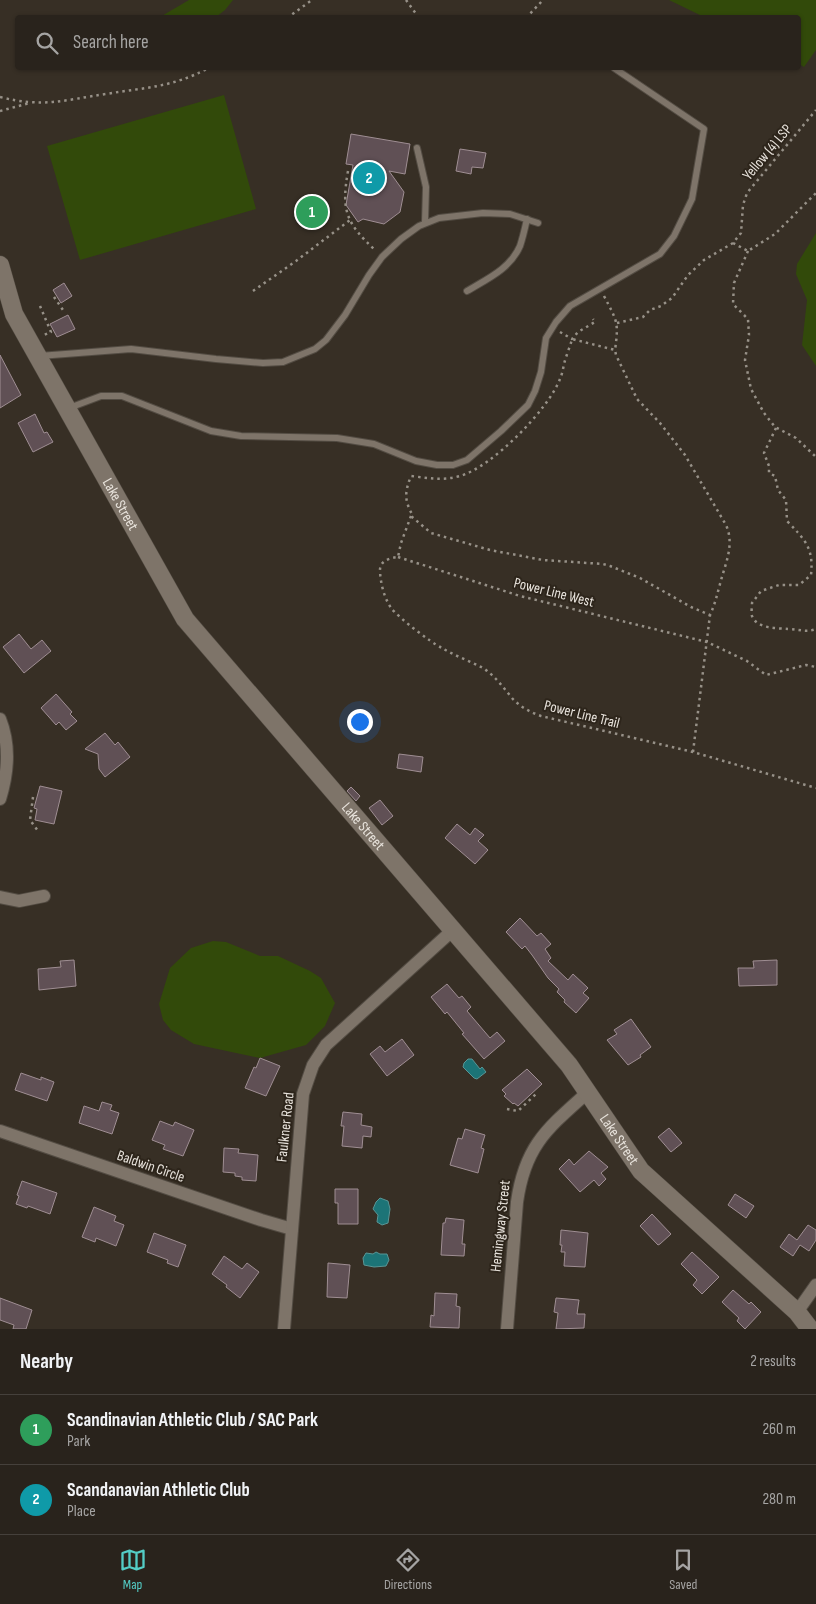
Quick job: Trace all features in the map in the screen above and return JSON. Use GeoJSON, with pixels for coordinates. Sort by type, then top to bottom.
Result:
{"type":"FeatureCollection","features":[{"type":"Feature","properties":{"kind":"main road","name":"Lake Street"},"geometry":{"type":"LineString","coordinates":[[0,265],[14,314],[185,619],[570,1065],[641,1171],[796,1312],[810,1329]]}},
{"type":"Feature","properties":{"kind":"street"},"geometry":{"type":"LineString","coordinates":[[0,718],[5,737],[7,764],[6,777],[0,799]]}},
{"type":"Feature","properties":{"kind":"street"},"geometry":{"type":"LineString","coordinates":[[0,897],[19,902],[44,896]]}},
{"type":"Feature","properties":{"kind":"street","name":"Faulkner Road"},"geometry":{"type":"LineString","coordinates":[[284,1329],[303,1094],[313,1065],[329,1041],[453,930]]}},
{"type":"Feature","properties":{"kind":"street","name":"Hemingway Street"},"geometry":{"type":"LineString","coordinates":[[507,1329],[520,1181],[526,1164],[546,1131],[588,1092]]}},
{"type":"Feature","properties":{"kind":"street","name":"Baldwin Circle"},"geometry":{"type":"LineString","coordinates":[[0,1131],[292,1229]]}},
{"type":"Feature","properties":{"kind":"street"},"geometry":{"type":"LineString","coordinates":[[796,1312],[816,1286]]}},
{"type":"Feature","properties":{"kind":"lane"},"geometry":{"type":"LineString","coordinates":[[68,409],[101,396],[122,396],[211,431],[261,438],[337,438],[374,444],[416,461],[437,465],[453,465],[467,460],[528,405],[535,391],[546,338],[570,306],[660,254],[674,236],[692,199],[704,129],[617,70]]}},
{"type":"Feature","properties":{"kind":"lane"},"geometry":{"type":"LineString","coordinates":[[417,148],[426,187],[425,222]]}},
{"type":"Feature","properties":{"kind":"lane"},"geometry":{"type":"LineString","coordinates":[[34,349],[131,350],[263,363],[290,360],[315,349],[326,340],[345,315],[368,275],[382,257],[401,239],[425,222],[439,218],[483,213],[510,214],[538,223]]}},
{"type":"Feature","properties":{"kind":"lane"},"geometry":{"type":"LineString","coordinates":[[467,291],[499,272],[512,258],[520,246],[527,219]]}},
{"type":"Feature","properties":{"kind":"path"},"geometry":{"type":"LineString","coordinates":[[291,15],[312,0]]}},
{"type":"Feature","properties":{"kind":"path"},"geometry":{"type":"LineString","coordinates":[[406,0],[417,15]]}},
{"type":"Feature","properties":{"kind":"path"},"geometry":{"type":"LineString","coordinates":[[529,15],[543,0]]}},
{"type":"Feature","properties":{"kind":"path"},"geometry":{"type":"LineString","coordinates":[[0,97],[32,103],[55,103],[104,94],[155,88],[189,78],[204,70]]}},
{"type":"Feature","properties":{"kind":"path"},"geometry":{"type":"LineString","coordinates":[[0,111],[32,103]]}},
{"type":"Feature","properties":{"kind":"path","name":"Yellow (4) LSP"},"geometry":{"type":"LineString","coordinates":[[732,243],[742,233],[743,205],[747,194],[816,110]]}},
{"type":"Feature","properties":{"kind":"path"},"geometry":{"type":"LineString","coordinates":[[348,171],[344,195],[347,216],[364,240],[382,257]]}},
{"type":"Feature","properties":{"kind":"path"},"geometry":{"type":"LineString","coordinates":[[816,193],[775,234],[748,251],[734,283],[733,304],[748,319],[749,335],[745,360],[751,389],[764,413],[776,428],[796,438],[816,457]]}},
{"type":"Feature","properties":{"kind":"path"},"geometry":{"type":"LineString","coordinates":[[253,291],[350,220]]}},
{"type":"Feature","properties":{"kind":"path"},"geometry":{"type":"LineString","coordinates":[[617,323],[643,317],[650,310],[661,306],[672,298],[688,275],[704,260],[732,243],[748,251]]}},
{"type":"Feature","properties":{"kind":"path"},"geometry":{"type":"LineString","coordinates":[[600,288],[617,323],[616,355],[637,399],[660,423],[685,456],[716,506],[730,534],[729,551],[710,615],[693,752]]}},
{"type":"Feature","properties":{"kind":"path"},"geometry":{"type":"LineString","coordinates":[[54,297],[63,310]]}},
{"type":"Feature","properties":{"kind":"path"},"geometry":{"type":"LineString","coordinates":[[34,349],[51,332],[40,306]]}},
{"type":"Feature","properties":{"kind":"path"},"geometry":{"type":"LineString","coordinates":[[398,557],[402,538],[412,514],[406,502],[405,491],[411,476],[432,480],[462,476],[473,472],[496,455],[538,415],[548,402],[561,378],[572,339],[578,332],[595,322],[593,319]]}},
{"type":"Feature","properties":{"kind":"path"},"geometry":{"type":"LineString","coordinates":[[552,328],[572,339],[615,350]]}},
{"type":"Feature","properties":{"kind":"path"},"geometry":{"type":"LineString","coordinates":[[776,428],[764,453],[769,466],[769,473],[775,476],[778,490],[786,500],[787,521],[802,535],[811,554],[811,575],[799,584],[779,585],[762,591],[752,604],[752,616],[758,624],[777,629],[788,628],[802,631],[816,629]]}},
{"type":"Feature","properties":{"kind":"path"},"geometry":{"type":"LineString","coordinates":[[411,516],[431,533],[490,550],[524,558],[610,566],[640,578],[691,607],[710,615]]}},
{"type":"Feature","properties":{"kind":"path","name":"Power Line Trail"},"geometry":{"type":"LineString","coordinates":[[398,557],[391,557],[384,561],[380,568],[381,583],[392,609],[442,649],[484,669],[496,678],[511,697],[533,713],[693,752],[816,788]]}},
{"type":"Feature","properties":{"kind":"path","name":"Power Line West"},"geometry":{"type":"LineString","coordinates":[[398,557],[520,596],[707,642],[747,661],[766,675],[806,665],[816,666]]}},
{"type":"Feature","properties":{"kind":"path"},"geometry":{"type":"LineString","coordinates":[[33,798],[30,816],[32,824],[38,832]]}},
{"type":"Feature","properties":{"kind":"path"},"geometry":{"type":"LineString","coordinates":[[507,1109],[518,1111],[536,1094],[534,1093]]}},
{"type":"Feature","properties":{"kind":"green space"},"geometry":{"type":"Polygon","coordinates":[[[189,0],[233,0],[219,15],[163,15],[189,0]]]}},
{"type":"Feature","properties":{"kind":"green space"},"geometry":{"type":"Polygon","coordinates":[[[669,0],[816,0],[816,50],[804,67],[801,65],[801,15],[700,15],[669,0]]]}},
{"type":"Feature","properties":{"kind":"green space"},"geometry":{"type":"Polygon","coordinates":[[[224,95],[256,209],[80,260],[47,146],[224,95]]]}},
{"type":"Feature","properties":{"kind":"green space"},"geometry":{"type":"Polygon","coordinates":[[[816,233],[816,366],[802,345],[807,300],[796,274],[797,264],[816,233]]]}},
{"type":"Feature","properties":{"kind":"green space"},"geometry":{"type":"Polygon","coordinates":[[[213,941],[226,942],[260,956],[278,956],[321,978],[335,1003],[325,1026],[306,1045],[260,1058],[194,1044],[171,1030],[163,1020],[159,1004],[170,968],[191,948],[213,941]]]}},
{"type":"Feature","properties":{"kind":"water"},"geometry":{"type":"Polygon","coordinates":[[[468,1059],[472,1059],[480,1069],[482,1067],[486,1072],[477,1079],[474,1078],[463,1067],[468,1059]]]}},
{"type":"Feature","properties":{"kind":"water"},"geometry":{"type":"Polygon","coordinates":[[[380,1198],[388,1201],[390,1209],[388,1223],[382,1225],[377,1222],[378,1215],[373,1209],[380,1198]]]}},
{"type":"Feature","properties":{"kind":"water"},"geometry":{"type":"Polygon","coordinates":[[[376,1252],[387,1254],[389,1260],[386,1266],[374,1267],[364,1265],[363,1258],[366,1253],[373,1254],[376,1252]]]}},
{"type":"Feature","properties":{"kind":"building"},"geometry":{"type":"Polygon","coordinates":[[[351,134],[410,144],[405,174],[389,171],[404,192],[400,212],[384,224],[363,219],[358,222],[346,205],[353,165],[346,164],[351,134]]]}},
{"type":"Feature","properties":{"kind":"building"},"geometry":{"type":"Polygon","coordinates":[[[460,149],[486,153],[483,168],[472,167],[471,174],[456,171],[460,149]]]}},
{"type":"Feature","properties":{"kind":"building"},"geometry":{"type":"Polygon","coordinates":[[[64,283],[72,296],[61,303],[53,290],[64,283]]]}},
{"type":"Feature","properties":{"kind":"building"},"geometry":{"type":"Polygon","coordinates":[[[68,315],[75,329],[57,337],[50,324],[68,315]]]}},
{"type":"Feature","properties":{"kind":"building"},"geometry":{"type":"Polygon","coordinates":[[[0,355],[21,395],[0,408],[0,355]]]}},
{"type":"Feature","properties":{"kind":"building"},"geometry":{"type":"Polygon","coordinates":[[[35,414],[44,433],[47,432],[53,442],[33,452],[18,423],[35,414]]]}},
{"type":"Feature","properties":{"kind":"building"},"geometry":{"type":"Polygon","coordinates":[[[19,634],[31,649],[42,640],[51,651],[24,673],[3,647],[19,634]]]}},
{"type":"Feature","properties":{"kind":"building"},"geometry":{"type":"Polygon","coordinates":[[[56,694],[72,712],[70,714],[77,721],[66,730],[59,722],[56,725],[41,708],[56,694]]]}},
{"type":"Feature","properties":{"kind":"building"},"geometry":{"type":"Polygon","coordinates":[[[105,733],[115,745],[118,742],[130,757],[105,777],[99,769],[98,754],[85,749],[105,733]]]}},
{"type":"Feature","properties":{"kind":"building"},"geometry":{"type":"Polygon","coordinates":[[[399,754],[423,757],[421,772],[397,768],[399,754]]]}},
{"type":"Feature","properties":{"kind":"building"},"geometry":{"type":"Polygon","coordinates":[[[40,786],[62,791],[54,824],[35,820],[37,809],[34,808],[40,786]]]}},
{"type":"Feature","properties":{"kind":"building"},"geometry":{"type":"Polygon","coordinates":[[[351,787],[360,796],[356,801],[347,791],[351,787]]]}},
{"type":"Feature","properties":{"kind":"building"},"geometry":{"type":"Polygon","coordinates":[[[380,800],[393,816],[382,825],[369,808],[380,800]]]}},
{"type":"Feature","properties":{"kind":"building"},"geometry":{"type":"Polygon","coordinates":[[[457,824],[470,835],[475,828],[484,835],[478,841],[488,850],[475,864],[445,838],[457,824]]]}},
{"type":"Feature","properties":{"kind":"building"},"geometry":{"type":"Polygon","coordinates":[[[520,918],[537,936],[541,933],[551,944],[545,949],[551,958],[548,961],[568,980],[573,974],[588,988],[583,993],[589,998],[576,1013],[564,1002],[565,1000],[557,992],[559,989],[548,978],[525,946],[522,949],[506,932],[520,918]]]}},
{"type":"Feature","properties":{"kind":"building"},"geometry":{"type":"Polygon","coordinates":[[[74,960],[76,986],[39,990],[38,969],[61,967],[60,961],[74,960]]]}},
{"type":"Feature","properties":{"kind":"building"},"geometry":{"type":"Polygon","coordinates":[[[777,960],[777,985],[739,986],[738,968],[754,968],[753,961],[777,960]]]}},
{"type":"Feature","properties":{"kind":"building"},"geometry":{"type":"Polygon","coordinates":[[[447,984],[459,998],[462,996],[471,1007],[467,1011],[490,1038],[497,1032],[505,1041],[484,1059],[462,1034],[464,1033],[447,1012],[445,1014],[431,997],[447,984]]]}},
{"type":"Feature","properties":{"kind":"building"},"geometry":{"type":"Polygon","coordinates":[[[631,1019],[651,1047],[640,1055],[641,1057],[628,1065],[607,1040],[617,1034],[614,1030],[631,1019]]]}},
{"type":"Feature","properties":{"kind":"building"},"geometry":{"type":"Polygon","coordinates":[[[402,1039],[414,1055],[387,1076],[370,1054],[380,1046],[385,1052],[402,1039]]]}},
{"type":"Feature","properties":{"kind":"building"},"geometry":{"type":"Polygon","coordinates":[[[260,1058],[280,1066],[266,1096],[245,1088],[260,1058]]]}},
{"type":"Feature","properties":{"kind":"building"},"geometry":{"type":"Polygon","coordinates":[[[527,1069],[542,1084],[518,1106],[504,1096],[506,1094],[502,1090],[527,1069]]]}},
{"type":"Feature","properties":{"kind":"building"},"geometry":{"type":"Polygon","coordinates":[[[21,1073],[54,1082],[47,1101],[15,1090],[21,1073]]]}},
{"type":"Feature","properties":{"kind":"building"},"geometry":{"type":"Polygon","coordinates":[[[102,1102],[112,1105],[110,1110],[119,1113],[112,1134],[79,1123],[84,1106],[99,1111],[102,1102]]]}},
{"type":"Feature","properties":{"kind":"building"},"geometry":{"type":"Polygon","coordinates":[[[343,1112],[362,1114],[361,1125],[372,1127],[371,1137],[363,1136],[362,1148],[342,1146],[344,1126],[341,1126],[343,1112]]]}},
{"type":"Feature","properties":{"kind":"building"},"geometry":{"type":"Polygon","coordinates":[[[160,1121],[173,1126],[175,1122],[194,1130],[183,1156],[163,1149],[165,1145],[152,1140],[160,1121]]]}},
{"type":"Feature","properties":{"kind":"building"},"geometry":{"type":"Polygon","coordinates":[[[669,1128],[682,1143],[671,1152],[658,1137],[669,1128]]]}},
{"type":"Feature","properties":{"kind":"building"},"geometry":{"type":"Polygon","coordinates":[[[465,1129],[485,1135],[481,1148],[484,1149],[478,1173],[450,1165],[458,1138],[462,1139],[465,1129]]]}},
{"type":"Feature","properties":{"kind":"building"},"geometry":{"type":"Polygon","coordinates":[[[224,1148],[239,1149],[238,1153],[258,1155],[256,1181],[242,1180],[242,1177],[235,1176],[235,1173],[223,1172],[224,1148]]]}},
{"type":"Feature","properties":{"kind":"building"},"geometry":{"type":"Polygon","coordinates":[[[589,1151],[608,1167],[601,1173],[606,1179],[599,1186],[594,1180],[580,1192],[559,1169],[569,1159],[574,1165],[589,1151]]]}},
{"type":"Feature","properties":{"kind":"building"},"geometry":{"type":"Polygon","coordinates":[[[22,1181],[57,1193],[50,1214],[16,1204],[22,1181]]]}},
{"type":"Feature","properties":{"kind":"building"},"geometry":{"type":"Polygon","coordinates":[[[335,1189],[358,1189],[358,1224],[338,1224],[338,1203],[335,1203],[335,1189]]]}},
{"type":"Feature","properties":{"kind":"building"},"geometry":{"type":"Polygon","coordinates":[[[735,1194],[754,1206],[746,1218],[728,1205],[735,1194]]]}},
{"type":"Feature","properties":{"kind":"building"},"geometry":{"type":"Polygon","coordinates":[[[94,1207],[116,1216],[114,1221],[124,1225],[116,1246],[96,1238],[95,1242],[82,1237],[94,1207]]]}},
{"type":"Feature","properties":{"kind":"building"},"geometry":{"type":"Polygon","coordinates":[[[652,1214],[671,1234],[658,1245],[640,1226],[652,1214]]]}},
{"type":"Feature","properties":{"kind":"building"},"geometry":{"type":"Polygon","coordinates":[[[446,1218],[464,1220],[462,1244],[465,1244],[464,1256],[441,1255],[443,1223],[445,1223],[446,1218]]]}},
{"type":"Feature","properties":{"kind":"building"},"geometry":{"type":"Polygon","coordinates":[[[808,1225],[816,1230],[816,1240],[809,1251],[800,1245],[793,1256],[780,1247],[789,1234],[797,1240],[808,1225]]]}},
{"type":"Feature","properties":{"kind":"building"},"geometry":{"type":"Polygon","coordinates":[[[561,1230],[588,1233],[585,1267],[564,1266],[565,1252],[561,1252],[562,1245],[560,1245],[561,1230]]]}},
{"type":"Feature","properties":{"kind":"building"},"geometry":{"type":"Polygon","coordinates":[[[154,1233],[186,1245],[178,1267],[167,1263],[168,1260],[147,1252],[154,1233]]]}},
{"type":"Feature","properties":{"kind":"building"},"geometry":{"type":"Polygon","coordinates":[[[692,1252],[719,1277],[702,1294],[693,1285],[697,1280],[681,1264],[692,1252]]]}},
{"type":"Feature","properties":{"kind":"building"},"geometry":{"type":"Polygon","coordinates":[[[224,1256],[242,1269],[247,1263],[259,1272],[240,1298],[212,1274],[224,1256]]]}},
{"type":"Feature","properties":{"kind":"building"},"geometry":{"type":"Polygon","coordinates":[[[328,1263],[350,1265],[347,1298],[327,1297],[328,1263]]]}},
{"type":"Feature","properties":{"kind":"building"},"geometry":{"type":"Polygon","coordinates":[[[733,1290],[749,1304],[751,1302],[761,1312],[745,1329],[737,1321],[739,1318],[722,1302],[733,1290]]]}},
{"type":"Feature","properties":{"kind":"building"},"geometry":{"type":"Polygon","coordinates":[[[435,1293],[457,1294],[456,1306],[460,1307],[459,1328],[430,1327],[431,1315],[434,1316],[435,1293]]]}},
{"type":"Feature","properties":{"kind":"building"},"geometry":{"type":"Polygon","coordinates":[[[0,1298],[32,1310],[26,1329],[13,1329],[14,1325],[0,1320],[0,1298]]]}},
{"type":"Feature","properties":{"kind":"building"},"geometry":{"type":"Polygon","coordinates":[[[556,1298],[579,1300],[577,1314],[585,1314],[584,1328],[556,1329],[558,1313],[554,1312],[556,1298]]]}},
{"type":"Feature","properties":{"kind":"place","name":"Scandanavian Athletic Club"},"geometry":{"type":"Point","coordinates":[369,178]}},
{"type":"Feature","properties":{"kind":"place","name":"Scandinavian Athletic Club / SAC Park"},"geometry":{"type":"Point","coordinates":[312,212]}}]}
